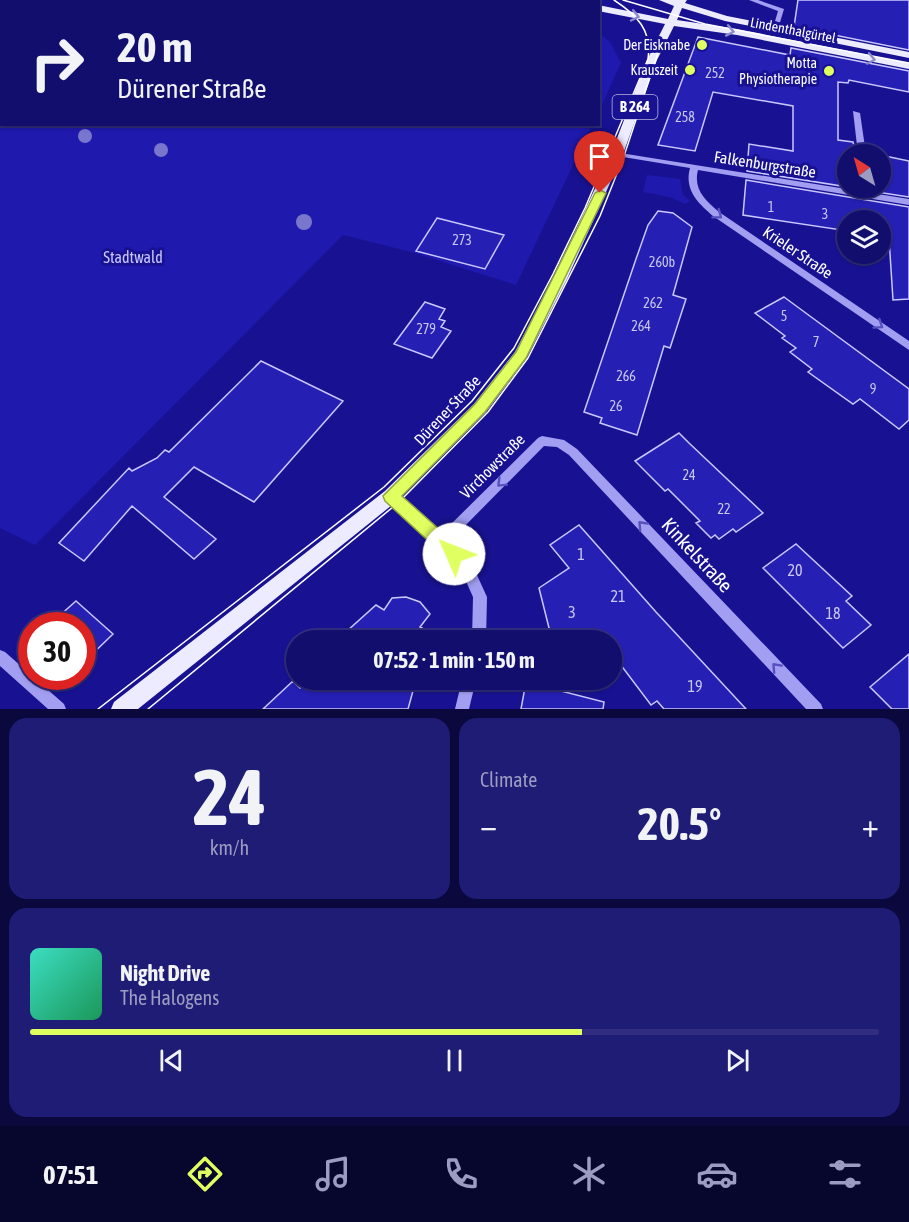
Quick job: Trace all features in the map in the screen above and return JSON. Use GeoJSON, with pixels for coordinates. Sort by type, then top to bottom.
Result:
{"type":"FeatureCollection","features":[{"type":"Feature","properties":{"kind":"main road","name":"Lindenthalgürtel"},"geometry":{"type":"LineString","coordinates":[[664,0],[776,28],[909,55]]}},
{"type":"Feature","properties":{"kind":"main road","name":"Dürener Straße"},"geometry":{"type":"LineString","coordinates":[[121,709],[391,496],[480,408],[521,355],[588,222],[617,154],[652,60],[680,3]]}},
{"type":"Feature","properties":{"kind":"main road","name":"Lindenthalgürtel"},"geometry":{"type":"LineString","coordinates":[[600,8],[909,66]]}},
{"type":"Feature","properties":{"kind":"street"},"geometry":{"type":"LineString","coordinates":[[752,0],[782,10],[776,28]]}},
{"type":"Feature","properties":{"kind":"street"},"geometry":{"type":"LineString","coordinates":[[856,112],[861,144]]}},
{"type":"Feature","properties":{"kind":"street","name":"Falkenburgstraße"},"geometry":{"type":"LineString","coordinates":[[617,154],[694,168],[837,187]]}},
{"type":"Feature","properties":{"kind":"street","name":"Krieler Straße"},"geometry":{"type":"LineString","coordinates":[[694,168],[691,177],[692,189],[716,214],[909,346]]}},
{"type":"Feature","properties":{"kind":"street","name":"Falkenburgstraße"},"geometry":{"type":"LineString","coordinates":[[891,197],[909,202]]}},
{"type":"Feature","properties":{"kind":"street","name":"Virchowstraße"},"geometry":{"type":"LineString","coordinates":[[442,541],[542,441]]}},
{"type":"Feature","properties":{"kind":"street","name":"Kinkelstraße"},"geometry":{"type":"LineString","coordinates":[[542,441],[560,443],[573,452],[816,709]]}},
{"type":"Feature","properties":{"kind":"street"},"geometry":{"type":"LineString","coordinates":[[391,496],[442,541],[466,566],[480,597],[479,630]]}},
{"type":"Feature","properties":{"kind":"street"},"geometry":{"type":"LineString","coordinates":[[0,657],[59,709]]}},
{"type":"Feature","properties":{"kind":"street"},"geometry":{"type":"LineString","coordinates":[[462,709],[467,690]]}},
{"type":"Feature","properties":{"kind":"green space"},"geometry":{"type":"Polygon","coordinates":[[[600,34],[610,42],[621,63],[600,109],[600,34]]]}},
{"type":"Feature","properties":{"kind":"green space","name":"Stadtwald"},"geometry":{"type":"Polygon","coordinates":[[[0,126],[592,126],[516,285],[411,252],[343,235],[35,545],[0,528],[0,126]]]}},
{"type":"Feature","properties":{"kind":"green space"},"geometry":{"type":"Polygon","coordinates":[[[647,175],[680,179],[683,195],[690,201],[685,204],[670,197],[643,192],[647,175]]]}},
{"type":"Feature","properties":{"kind":"building"},"geometry":{"type":"Polygon","coordinates":[[[798,0],[909,0],[909,50],[794,27],[798,0]]]}},
{"type":"Feature","properties":{"kind":"building"},"geometry":{"type":"Polygon","coordinates":[[[698,37],[790,55],[791,48],[909,71],[909,92],[849,80],[848,83],[838,82],[838,140],[853,142],[854,144],[837,144],[837,185],[747,171],[749,144],[793,151],[793,106],[713,92],[695,151],[658,145],[698,37]]]}},
{"type":"Feature","properties":{"kind":"building"},"geometry":{"type":"Polygon","coordinates":[[[891,157],[909,161],[909,197],[891,194],[891,157]]]}},
{"type":"Feature","properties":{"kind":"building"},"geometry":{"type":"Polygon","coordinates":[[[746,180],[837,195],[837,198],[855,198],[909,207],[909,299],[893,300],[891,210],[837,210],[837,229],[743,215],[746,180]]]}},
{"type":"Feature","properties":{"kind":"building"},"geometry":{"type":"Polygon","coordinates":[[[658,211],[673,213],[692,227],[673,295],[686,299],[670,348],[664,346],[637,435],[600,423],[602,418],[584,412],[648,225],[658,211]]]}},
{"type":"Feature","properties":{"kind":"building"},"geometry":{"type":"Polygon","coordinates":[[[437,218],[504,235],[485,269],[416,251],[437,218]]]}},
{"type":"Feature","properties":{"kind":"building"},"geometry":{"type":"Polygon","coordinates":[[[784,297],[909,389],[909,420],[899,429],[860,399],[853,404],[808,372],[812,369],[790,352],[796,348],[782,338],[785,336],[755,313],[784,297]]]}},
{"type":"Feature","properties":{"kind":"building"},"geometry":{"type":"Polygon","coordinates":[[[425,302],[445,309],[439,319],[445,321],[441,327],[451,331],[432,358],[394,344],[425,302]]]}},
{"type":"Feature","properties":{"kind":"building"},"geometry":{"type":"Polygon","coordinates":[[[261,361],[343,401],[254,502],[194,467],[164,497],[216,539],[194,559],[132,506],[84,561],[59,543],[129,468],[132,471],[157,458],[165,450],[169,452],[261,361]]]}},
{"type":"Feature","properties":{"kind":"building"},"geometry":{"type":"Polygon","coordinates":[[[679,433],[763,513],[736,532],[733,529],[719,539],[715,535],[711,538],[696,523],[700,521],[668,489],[665,491],[635,461],[679,433]]]}},
{"type":"Feature","properties":{"kind":"building"},"geometry":{"type":"Polygon","coordinates":[[[579,525],[746,709],[664,709],[657,701],[651,705],[622,667],[622,630],[550,630],[539,588],[569,568],[550,545],[579,525]]]}},
{"type":"Feature","properties":{"kind":"building"},"geometry":{"type":"Polygon","coordinates":[[[796,544],[852,596],[846,601],[871,625],[843,648],[763,568],[796,544]]]}},
{"type":"Feature","properties":{"kind":"building"},"geometry":{"type":"Polygon","coordinates":[[[406,597],[420,602],[430,614],[420,627],[426,630],[348,630],[376,605],[384,610],[392,598],[406,597]]]}},
{"type":"Feature","properties":{"kind":"building"},"geometry":{"type":"Polygon","coordinates":[[[76,601],[88,612],[64,612],[76,601]]]}},
{"type":"Feature","properties":{"kind":"building"},"geometry":{"type":"Polygon","coordinates":[[[96,619],[113,634],[96,650],[96,619]]]}},
{"type":"Feature","properties":{"kind":"building"},"geometry":{"type":"Polygon","coordinates":[[[909,654],[909,709],[892,709],[870,687],[909,654]]]}},
{"type":"Feature","properties":{"kind":"building"},"geometry":{"type":"Polygon","coordinates":[[[286,688],[286,690],[413,690],[408,709],[263,709],[286,688]]]}},
{"type":"Feature","properties":{"kind":"building"},"geometry":{"type":"Polygon","coordinates":[[[525,690],[557,690],[604,702],[603,709],[521,709],[525,690]]]}},
{"type":"Feature","properties":{"kind":"tram line"},"geometry":{"type":"LineString","coordinates":[[98,709],[384,487],[472,401],[514,348],[585,208],[648,59],[648,40],[641,24],[630,11],[614,0]]}},
{"type":"Feature","properties":{"kind":"tram line"},"geometry":{"type":"LineString","coordinates":[[623,0],[705,24],[909,63]]}},
{"type":"Feature","properties":{"kind":"tram line"},"geometry":{"type":"LineString","coordinates":[[148,709],[399,502],[488,412],[528,358],[600,216],[624,156],[658,53]]}},
{"type":"Feature","properties":{"kind":"place","name":"Der Eisknabe"},"geometry":{"type":"Point","coordinates":[702,45]}},
{"type":"Feature","properties":{"kind":"place","name":"Krauszeit"},"geometry":{"type":"Point","coordinates":[690,70]}},
{"type":"Feature","properties":{"kind":"place","name":"Motta Physiotherapie"},"geometry":{"type":"Point","coordinates":[829,71]}},
{"type":"Feature","properties":{"kind":"route"},"geometry":{"type":"LineString","coordinates":[[454,554],[391,496],[480,408],[521,355],[600,193]]}}]}
